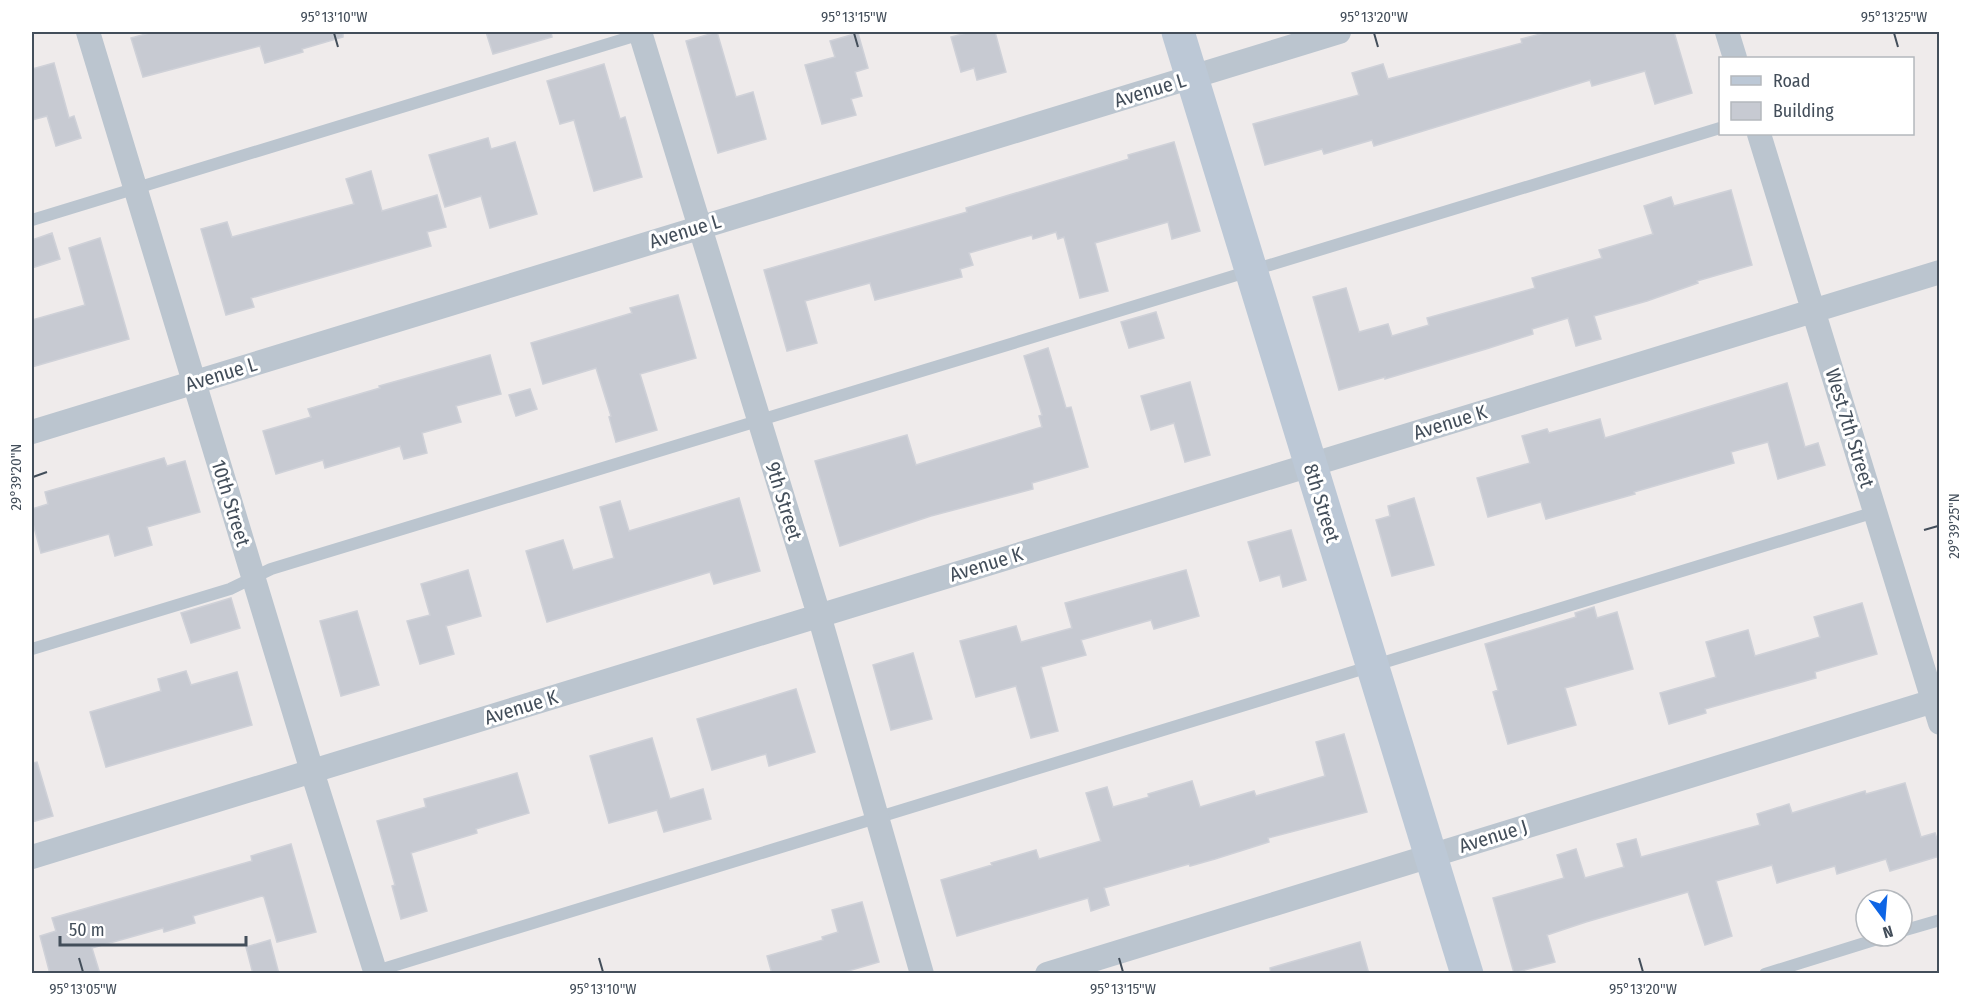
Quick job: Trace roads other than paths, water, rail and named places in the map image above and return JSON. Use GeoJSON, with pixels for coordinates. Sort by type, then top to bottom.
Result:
{"type":"FeatureCollection","features":[{"type":"Feature","properties":{"kind":"street","name":"10th Street"},"geometry":{"type":"LineString","coordinates":[[88,32],[373,973]]}},
{"type":"Feature","properties":{"kind":"street","name":"9th Street"},"geometry":{"type":"LineString","coordinates":[[643,32],[819,615],[922,974]]}},
{"type":"Feature","properties":{"kind":"street","name":"8th Street"},"geometry":{"type":"LineString","coordinates":[[1178,32],[1467,974]]}},
{"type":"Feature","properties":{"kind":"street","name":"Avenue L"},"geometry":{"type":"LineString","coordinates":[[32,432],[1339,32]]}},
{"type":"Feature","properties":{"kind":"street"},"geometry":{"type":"LineString","coordinates":[[1727,32],[1735,57]]}},
{"type":"Feature","properties":{"kind":"street","name":"West 7th Street"},"geometry":{"type":"LineString","coordinates":[[1758,135],[1937,708]]}},
{"type":"Feature","properties":{"kind":"street","name":"Avenue K"},"geometry":{"type":"LineString","coordinates":[[32,856],[1940,272]]}},
{"type":"Feature","properties":{"kind":"street","name":"Avenue J"},"geometry":{"type":"LineString","coordinates":[[1047,974],[1431,855],[1937,708]]}},
{"type":"Feature","properties":{"kind":"lane"},"geometry":{"type":"LineString","coordinates":[[32,220],[643,32]]}},
{"type":"Feature","properties":{"kind":"lane"},"geometry":{"type":"LineString","coordinates":[[32,649],[230,589],[271,569],[1719,128]]}},
{"type":"Feature","properties":{"kind":"lane"},"geometry":{"type":"LineString","coordinates":[[373,973],[1875,512]]}},
{"type":"Feature","properties":{"kind":"lane"},"geometry":{"type":"LineString","coordinates":[[1914,928],[1940,920]]}},
{"type":"Feature","properties":{"kind":"lane"},"geometry":{"type":"LineString","coordinates":[[1765,974],[1854,946]]}}]}
